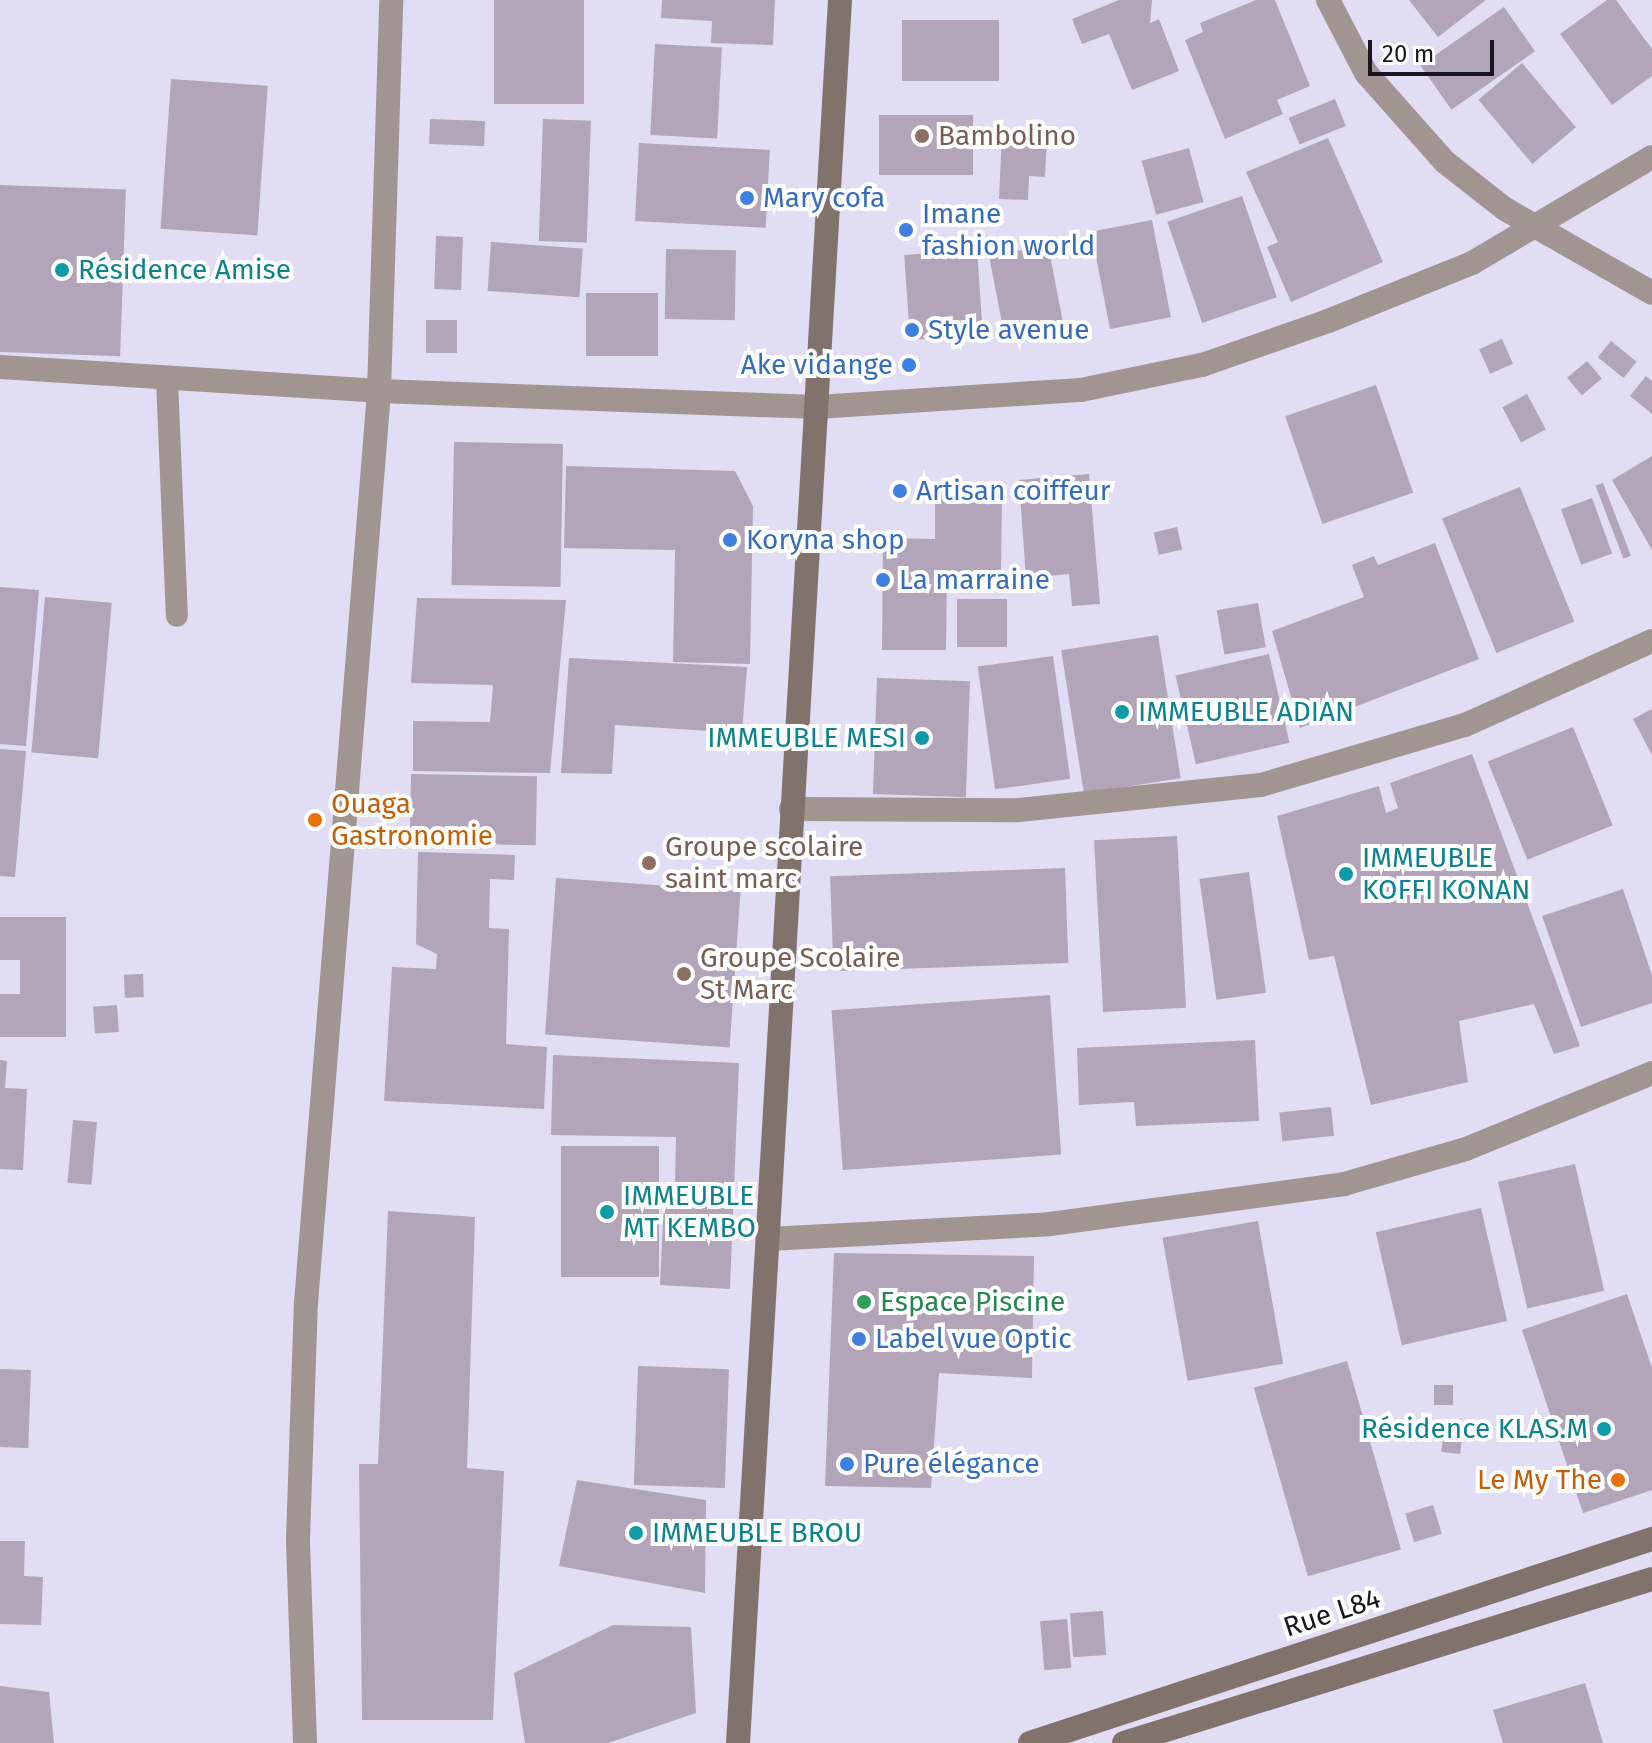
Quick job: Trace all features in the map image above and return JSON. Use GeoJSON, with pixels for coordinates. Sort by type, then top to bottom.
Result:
{"type":"FeatureCollection","features":[{"type":"Feature","properties":{"kind":"street"},"geometry":{"type":"LineString","coordinates":[[305,1743],[298,1540],[306,1303],[379,391],[391,0]]}},
{"type":"Feature","properties":{"kind":"street"},"geometry":{"type":"LineString","coordinates":[[738,1743],[840,0]]}},
{"type":"Feature","properties":{"kind":"street"},"geometry":{"type":"LineString","coordinates":[[1328,0],[1366,73],[1415,132],[1538,227],[1652,293]]}},
{"type":"Feature","properties":{"kind":"street"},"geometry":{"type":"LineString","coordinates":[[0,367],[167,380],[379,391],[817,407],[979,402],[1202,365],[1357,310],[1538,227],[1652,157]]}},
{"type":"Feature","properties":{"kind":"street"},"geometry":{"type":"LineString","coordinates":[[791,809],[1019,810],[1261,785],[1465,725],[1652,641]]}},
{"type":"Feature","properties":{"kind":"street"},"geometry":{"type":"LineString","coordinates":[[768,1239],[1050,1224],[1344,1184],[1466,1149],[1652,1073]]}},
{"type":"Feature","properties":{"kind":"street","name":"Rue L84"},"geometry":{"type":"LineString","coordinates":[[1030,1743],[1652,1539]]}},
{"type":"Feature","properties":{"kind":"street"},"geometry":{"type":"LineString","coordinates":[[1124,1743],[1652,1579]]}},
{"type":"Feature","properties":{"kind":"lane"},"geometry":{"type":"LineString","coordinates":[[167,380],[177,616]]}},
{"type":"Feature","properties":{"kind":"building"},"geometry":{"type":"Polygon","coordinates":[[[494,0],[584,0],[584,104],[494,104],[494,0]]]}},
{"type":"Feature","properties":{"kind":"building"},"geometry":{"type":"Polygon","coordinates":[[[662,0],[775,0],[773,45],[711,43],[712,21],[661,18],[662,0]]]}},
{"type":"Feature","properties":{"kind":"building"},"geometry":{"type":"Polygon","coordinates":[[[1119,0],[1152,0],[1150,23],[1159,19],[1179,71],[1132,90],[1109,34],[1082,44],[1072,19],[1119,0]]]}},
{"type":"Feature","properties":{"kind":"building"},"geometry":{"type":"Polygon","coordinates":[[[1256,0],[1275,0],[1310,86],[1277,100],[1283,114],[1225,139],[1185,40],[1203,32],[1200,23],[1256,0]]]}},
{"type":"Feature","properties":{"kind":"building"},"geometry":{"type":"Polygon","coordinates":[[[1409,0],[1486,0],[1438,37],[1409,0]]]}},
{"type":"Feature","properties":{"kind":"building"},"geometry":{"type":"Polygon","coordinates":[[[1607,0],[1616,0],[1652,49],[1652,76],[1612,105],[1560,34],[1607,0]]]}},
{"type":"Feature","properties":{"kind":"building"},"geometry":{"type":"Polygon","coordinates":[[[1504,7],[1535,51],[1451,110],[1420,66],[1504,7]]]}},
{"type":"Feature","properties":{"kind":"building"},"geometry":{"type":"Polygon","coordinates":[[[902,20],[999,20],[999,81],[902,81],[902,20]]]}},
{"type":"Feature","properties":{"kind":"building"},"geometry":{"type":"Polygon","coordinates":[[[655,44],[722,48],[717,138],[650,135],[655,44]]]}},
{"type":"Feature","properties":{"kind":"building"},"geometry":{"type":"Polygon","coordinates":[[[1522,63],[1576,127],[1532,164],[1478,100],[1522,63]]]}},
{"type":"Feature","properties":{"kind":"building"},"geometry":{"type":"Polygon","coordinates":[[[171,79],[268,86],[257,235],[161,229],[171,79]]]}},
{"type":"Feature","properties":{"kind":"building"},"geometry":{"type":"Polygon","coordinates":[[[1335,99],[1346,126],[1300,145],[1289,118],[1335,99]]]}},
{"type":"Feature","properties":{"kind":"building"},"geometry":{"type":"Polygon","coordinates":[[[879,115],[973,115],[973,175],[879,175],[879,115]]]}},
{"type":"Feature","properties":{"kind":"building"},"geometry":{"type":"Polygon","coordinates":[[[430,119],[485,121],[484,146],[429,144],[430,119]]]}},
{"type":"Feature","properties":{"kind":"building"},"geometry":{"type":"Polygon","coordinates":[[[543,119],[591,121],[587,243],[539,241],[543,119]]]}},
{"type":"Feature","properties":{"kind":"building"},"geometry":{"type":"Polygon","coordinates":[[[1002,134],[1047,136],[1045,177],[1029,176],[1028,200],[999,199],[1002,134]]]}},
{"type":"Feature","properties":{"kind":"building"},"geometry":{"type":"Polygon","coordinates":[[[1328,138],[1383,262],[1291,302],[1267,247],[1278,242],[1246,172],[1328,138]]]}},
{"type":"Feature","properties":{"kind":"building"},"geometry":{"type":"Polygon","coordinates":[[[639,143],[770,150],[766,228],[635,221],[639,143]]]}},
{"type":"Feature","properties":{"kind":"building"},"geometry":{"type":"Polygon","coordinates":[[[1189,148],[1203,202],[1156,215],[1142,161],[1189,148]]]}},
{"type":"Feature","properties":{"kind":"building","name":"Résidence Amise"},"geometry":{"type":"Polygon","coordinates":[[[0,185],[126,189],[120,356],[0,352],[0,185]]]}},
{"type":"Feature","properties":{"kind":"building"},"geometry":{"type":"Polygon","coordinates":[[[1242,196],[1277,297],[1202,323],[1167,222],[1242,196]]]}},
{"type":"Feature","properties":{"kind":"building"},"geometry":{"type":"Polygon","coordinates":[[[1152,220],[1171,317],[1110,329],[1091,232],[1152,220]]]}},
{"type":"Feature","properties":{"kind":"building"},"geometry":{"type":"Polygon","coordinates":[[[436,236],[463,237],[461,290],[434,289],[436,236]]]}},
{"type":"Feature","properties":{"kind":"building"},"geometry":{"type":"Polygon","coordinates":[[[491,242],[583,248],[579,297],[488,291],[491,242]]]}},
{"type":"Feature","properties":{"kind":"building"},"geometry":{"type":"Polygon","coordinates":[[[1048,245],[1063,322],[1004,333],[989,256],[1048,245]]]}},
{"type":"Feature","properties":{"kind":"building"},"geometry":{"type":"Polygon","coordinates":[[[666,249],[736,250],[735,320],[665,319],[666,249]]]}},
{"type":"Feature","properties":{"kind":"building"},"geometry":{"type":"Polygon","coordinates":[[[977,250],[983,335],[910,340],[904,255],[977,250]]]}},
{"type":"Feature","properties":{"kind":"building"},"geometry":{"type":"Polygon","coordinates":[[[586,293],[658,293],[658,356],[586,356],[586,293]]]}},
{"type":"Feature","properties":{"kind":"building"},"geometry":{"type":"Polygon","coordinates":[[[426,320],[457,320],[457,353],[426,353],[426,320]]]}},
{"type":"Feature","properties":{"kind":"building"},"geometry":{"type":"Polygon","coordinates":[[[1502,339],[1513,364],[1490,374],[1479,349],[1502,339]]]}},
{"type":"Feature","properties":{"kind":"building"},"geometry":{"type":"Polygon","coordinates":[[[1611,341],[1637,362],[1623,378],[1598,357],[1611,341]]]}},
{"type":"Feature","properties":{"kind":"building"},"geometry":{"type":"Polygon","coordinates":[[[1587,361],[1602,379],[1582,395],[1567,378],[1587,361]]]}},
{"type":"Feature","properties":{"kind":"building"},"geometry":{"type":"Polygon","coordinates":[[[1646,376],[1652,381],[1652,414],[1630,396],[1646,376]]]}},
{"type":"Feature","properties":{"kind":"building"},"geometry":{"type":"Polygon","coordinates":[[[1376,385],[1413,493],[1322,524],[1285,416],[1376,385]]]}},
{"type":"Feature","properties":{"kind":"building"},"geometry":{"type":"Polygon","coordinates":[[[1527,394],[1546,429],[1521,442],[1502,407],[1527,394]]]}},
{"type":"Feature","properties":{"kind":"building"},"geometry":{"type":"Polygon","coordinates":[[[454,442],[563,444],[560,587],[452,585],[454,442]]]}},
{"type":"Feature","properties":{"kind":"building"},"geometry":{"type":"Polygon","coordinates":[[[1652,456],[1652,550],[1612,480],[1652,456]]]}},
{"type":"Feature","properties":{"kind":"building"},"geometry":{"type":"Polygon","coordinates":[[[566,466],[735,471],[753,506],[750,664],[673,662],[675,550],[564,548],[566,466]]]}},
{"type":"Feature","properties":{"kind":"building"},"geometry":{"type":"Polygon","coordinates":[[[1089,474],[1100,604],[1072,606],[1069,574],[1026,578],[1019,480],[1089,474]]]}},
{"type":"Feature","properties":{"kind":"building"},"geometry":{"type":"Polygon","coordinates":[[[1603,483],[1631,556],[1623,559],[1596,486],[1603,483]]]}},
{"type":"Feature","properties":{"kind":"building"},"geometry":{"type":"Polygon","coordinates":[[[1520,487],[1574,621],[1496,653],[1442,518],[1520,487]]]}},
{"type":"Feature","properties":{"kind":"building"},"geometry":{"type":"Polygon","coordinates":[[[935,491],[1002,492],[1001,575],[947,574],[946,650],[882,650],[883,538],[935,539],[935,491]]]}},
{"type":"Feature","properties":{"kind":"building"},"geometry":{"type":"Polygon","coordinates":[[[1592,498],[1612,553],[1581,565],[1561,509],[1592,498]]]}},
{"type":"Feature","properties":{"kind":"building"},"geometry":{"type":"Polygon","coordinates":[[[1177,527],[1182,549],[1159,555],[1154,532],[1177,527]]]}},
{"type":"Feature","properties":{"kind":"building"},"geometry":{"type":"Polygon","coordinates":[[[1435,543],[1479,659],[1300,728],[1272,631],[1364,597],[1352,565],[1374,556],[1378,565],[1435,543]]]}},
{"type":"Feature","properties":{"kind":"building"},"geometry":{"type":"Polygon","coordinates":[[[0,587],[39,590],[26,746],[0,744],[0,587]]]}},
{"type":"Feature","properties":{"kind":"building"},"geometry":{"type":"Polygon","coordinates":[[[45,597],[112,603],[98,758],[31,752],[45,597]]]}},
{"type":"Feature","properties":{"kind":"building"},"geometry":{"type":"Polygon","coordinates":[[[417,598],[566,600],[550,773],[413,771],[413,721],[490,722],[493,685],[411,683],[417,598]]]}},
{"type":"Feature","properties":{"kind":"building"},"geometry":{"type":"Polygon","coordinates":[[[957,599],[1007,599],[1007,647],[957,647],[957,599]]]}},
{"type":"Feature","properties":{"kind":"building"},"geometry":{"type":"Polygon","coordinates":[[[1258,603],[1266,647],[1224,655],[1217,610],[1258,603]]]}},
{"type":"Feature","properties":{"kind":"building","name":"IMMEUBLE ADIAN"},"geometry":{"type":"Polygon","coordinates":[[[1158,635],[1181,778],[1084,794],[1061,650],[1158,635]]]}},
{"type":"Feature","properties":{"kind":"building"},"geometry":{"type":"Polygon","coordinates":[[[1269,654],[1289,743],[1196,764],[1175,676],[1269,654]]]}},
{"type":"Feature","properties":{"kind":"building"},"geometry":{"type":"Polygon","coordinates":[[[1053,656],[1070,779],[995,789],[978,667],[1053,656]]]}},
{"type":"Feature","properties":{"kind":"building"},"geometry":{"type":"Polygon","coordinates":[[[569,658],[747,667],[742,733],[615,725],[612,774],[561,773],[569,658]]]}},
{"type":"Feature","properties":{"kind":"building","name":"IMMEUBLE MESI"},"geometry":{"type":"Polygon","coordinates":[[[877,678],[970,681],[966,797],[873,794],[877,678]]]}},
{"type":"Feature","properties":{"kind":"building"},"geometry":{"type":"Polygon","coordinates":[[[1652,709],[1652,755],[1633,719],[1652,709]]]}},
{"type":"Feature","properties":{"kind":"building"},"geometry":{"type":"Polygon","coordinates":[[[1573,727],[1613,825],[1527,860],[1488,761],[1573,727]]]}},
{"type":"Feature","properties":{"kind":"building"},"geometry":{"type":"Polygon","coordinates":[[[0,749],[26,751],[15,877],[0,876],[0,749]]]}},
{"type":"Feature","properties":{"kind":"building"},"geometry":{"type":"Polygon","coordinates":[[[1472,754],[1580,1046],[1554,1054],[1534,1004],[1459,1021],[1468,1082],[1371,1105],[1334,956],[1309,960],[1277,816],[1379,786],[1386,813],[1398,808],[1390,783],[1472,754]]]}},
{"type":"Feature","properties":{"kind":"building"},"geometry":{"type":"Polygon","coordinates":[[[411,774],[537,776],[536,845],[410,843],[411,774]]]}},
{"type":"Feature","properties":{"kind":"building"},"geometry":{"type":"Polygon","coordinates":[[[1177,836],[1186,1008],[1103,1012],[1094,840],[1177,836]]]}},
{"type":"Feature","properties":{"kind":"building"},"geometry":{"type":"Polygon","coordinates":[[[418,852],[515,855],[514,880],[490,879],[489,928],[509,929],[506,1044],[547,1047],[544,1109],[384,1101],[392,967],[436,969],[437,954],[416,944],[418,852]]]}},
{"type":"Feature","properties":{"kind":"building"},"geometry":{"type":"Polygon","coordinates":[[[1065,868],[1068,963],[833,971],[830,876],[1065,868]]]}},
{"type":"Feature","properties":{"kind":"building"},"geometry":{"type":"Polygon","coordinates":[[[1249,872],[1266,993],[1216,1000],[1199,879],[1249,872]]]}},
{"type":"Feature","properties":{"kind":"building"},"geometry":{"type":"Polygon","coordinates":[[[556,878],[741,891],[730,1048],[545,1035],[556,878]]]}},
{"type":"Feature","properties":{"kind":"building"},"geometry":{"type":"Polygon","coordinates":[[[1623,889],[1652,975],[1652,1003],[1581,1027],[1542,916],[1623,889]]]}},
{"type":"Feature","properties":{"kind":"building"},"geometry":{"type":"Polygon","coordinates":[[[0,917],[66,917],[66,1037],[0,1037],[0,994],[20,994],[20,960],[0,960],[0,917]]]}},
{"type":"Feature","properties":{"kind":"building"},"geometry":{"type":"Polygon","coordinates":[[[143,974],[144,997],[125,998],[124,975],[143,974]]]}},
{"type":"Feature","properties":{"kind":"building"},"geometry":{"type":"Polygon","coordinates":[[[1050,995],[1061,1155],[843,1170],[832,1010],[1050,995]]]}},
{"type":"Feature","properties":{"kind":"building"},"geometry":{"type":"Polygon","coordinates":[[[117,1005],[119,1032],[95,1034],[93,1007],[117,1005]]]}},
{"type":"Feature","properties":{"kind":"building"},"geometry":{"type":"Polygon","coordinates":[[[1255,1040],[1259,1121],[1136,1126],[1134,1102],[1079,1105],[1077,1048],[1255,1040]]]}},
{"type":"Feature","properties":{"kind":"building"},"geometry":{"type":"Polygon","coordinates":[[[553,1055],[739,1063],[730,1289],[660,1285],[665,1183],[675,1183],[676,1137],[551,1135],[553,1055]]]}},
{"type":"Feature","properties":{"kind":"building"},"geometry":{"type":"Polygon","coordinates":[[[0,1060],[7,1061],[5,1088],[27,1089],[23,1170],[0,1169],[0,1060]]]}},
{"type":"Feature","properties":{"kind":"building"},"geometry":{"type":"Polygon","coordinates":[[[1331,1107],[1334,1136],[1282,1141],[1279,1112],[1331,1107]]]}},
{"type":"Feature","properties":{"kind":"building"},"geometry":{"type":"Polygon","coordinates":[[[73,1120],[97,1122],[91,1185],[68,1183],[73,1120]]]}},
{"type":"Feature","properties":{"kind":"building","name":"IMMEUBLE MT KEMBO"},"geometry":{"type":"Polygon","coordinates":[[[561,1146],[659,1146],[659,1277],[561,1277],[561,1146]]]}},
{"type":"Feature","properties":{"kind":"building"},"geometry":{"type":"Polygon","coordinates":[[[1575,1164],[1604,1291],[1527,1308],[1498,1182],[1575,1164]]]}},
{"type":"Feature","properties":{"kind":"building"},"geometry":{"type":"Polygon","coordinates":[[[1481,1208],[1507,1321],[1402,1345],[1376,1232],[1481,1208]]]}},
{"type":"Feature","properties":{"kind":"building"},"geometry":{"type":"Polygon","coordinates":[[[388,1211],[475,1217],[467,1468],[504,1471],[493,1720],[362,1720],[359,1464],[378,1464],[388,1211]]]}},
{"type":"Feature","properties":{"kind":"building"},"geometry":{"type":"Polygon","coordinates":[[[1258,1221],[1283,1364],[1188,1381],[1162,1238],[1258,1221]]]}},
{"type":"Feature","properties":{"kind":"building"},"geometry":{"type":"Polygon","coordinates":[[[834,1253],[1034,1256],[1032,1378],[939,1373],[931,1488],[825,1486],[834,1253]]]}},
{"type":"Feature","properties":{"kind":"building","name":"Résidence KLAS.M"},"geometry":{"type":"Polygon","coordinates":[[[1627,1294],[1652,1368],[1652,1490],[1583,1513],[1522,1330],[1627,1294]]]}},
{"type":"Feature","properties":{"kind":"building"},"geometry":{"type":"Polygon","coordinates":[[[1347,1361],[1401,1549],[1308,1576],[1254,1388],[1347,1361]]]}},
{"type":"Feature","properties":{"kind":"building"},"geometry":{"type":"Polygon","coordinates":[[[638,1366],[729,1369],[725,1488],[634,1485],[638,1366]]]}},
{"type":"Feature","properties":{"kind":"building"},"geometry":{"type":"Polygon","coordinates":[[[0,1369],[31,1370],[28,1448],[0,1447],[0,1369]]]}},
{"type":"Feature","properties":{"kind":"building"},"geometry":{"type":"Polygon","coordinates":[[[1434,1385],[1453,1385],[1453,1405],[1434,1405],[1434,1385]]]}},
{"type":"Feature","properties":{"kind":"building"},"geometry":{"type":"Polygon","coordinates":[[[1443,1436],[1462,1438],[1460,1454],[1441,1452],[1443,1436]]]}},
{"type":"Feature","properties":{"kind":"building","name":"IMMEUBLE BROU"},"geometry":{"type":"Polygon","coordinates":[[[577,1480],[706,1500],[705,1593],[559,1566],[577,1480]]]}},
{"type":"Feature","properties":{"kind":"building"},"geometry":{"type":"Polygon","coordinates":[[[1433,1505],[1442,1534],[1414,1542],[1405,1513],[1433,1505]]]}},
{"type":"Feature","properties":{"kind":"building"},"geometry":{"type":"Polygon","coordinates":[[[0,1541],[25,1541],[24,1576],[43,1577],[41,1625],[0,1624],[0,1541]]]}},
{"type":"Feature","properties":{"kind":"building"},"geometry":{"type":"Polygon","coordinates":[[[1103,1611],[1106,1655],[1073,1657],[1070,1613],[1103,1611]]]}},
{"type":"Feature","properties":{"kind":"building"},"geometry":{"type":"Polygon","coordinates":[[[1067,1619],[1071,1668],[1044,1670],[1040,1621],[1067,1619]]]}},
{"type":"Feature","properties":{"kind":"building"},"geometry":{"type":"Polygon","coordinates":[[[613,1625],[691,1627],[696,1713],[608,1743],[525,1743],[514,1673],[613,1625]]]}},
{"type":"Feature","properties":{"kind":"building"},"geometry":{"type":"Polygon","coordinates":[[[1585,1683],[1603,1743],[1503,1743],[1493,1710],[1585,1683]]]}},
{"type":"Feature","properties":{"kind":"building"},"geometry":{"type":"Polygon","coordinates":[[[0,1686],[49,1692],[54,1743],[0,1743],[0,1686]]]}},
{"type":"Feature","properties":{"kind":"place","name":"Bambolino"},"geometry":{"type":"Point","coordinates":[922,136]}},
{"type":"Feature","properties":{"kind":"place","name":"Mary cofa"},"geometry":{"type":"Point","coordinates":[747,198]}},
{"type":"Feature","properties":{"kind":"place","name":"Imane fashion world"},"geometry":{"type":"Point","coordinates":[906,230]}},
{"type":"Feature","properties":{"kind":"place","name":"Résidence Amise"},"geometry":{"type":"Point","coordinates":[62,270]}},
{"type":"Feature","properties":{"kind":"place","name":"Style avenue"},"geometry":{"type":"Point","coordinates":[912,330]}},
{"type":"Feature","properties":{"kind":"place","name":"Ake vidange"},"geometry":{"type":"Point","coordinates":[909,365]}},
{"type":"Feature","properties":{"kind":"place","name":"Artisan coiffeur"},"geometry":{"type":"Point","coordinates":[900,491]}},
{"type":"Feature","properties":{"kind":"place","name":"Koryna shop"},"geometry":{"type":"Point","coordinates":[730,540]}},
{"type":"Feature","properties":{"kind":"place","name":"La marraine"},"geometry":{"type":"Point","coordinates":[883,580]}},
{"type":"Feature","properties":{"kind":"place","name":"IMMEUBLE ADIAN"},"geometry":{"type":"Point","coordinates":[1122,712]}},
{"type":"Feature","properties":{"kind":"place","name":"IMMEUBLE MESI"},"geometry":{"type":"Point","coordinates":[922,738]}},
{"type":"Feature","properties":{"kind":"place","name":"Ouaga Gastronomie"},"geometry":{"type":"Point","coordinates":[315,820]}},
{"type":"Feature","properties":{"kind":"place","name":"Groupe scolaire saint marc"},"geometry":{"type":"Point","coordinates":[649,863]}},
{"type":"Feature","properties":{"kind":"place","name":"IMMEUBLE KOFFI KONAN"},"geometry":{"type":"Point","coordinates":[1346,874]}},
{"type":"Feature","properties":{"kind":"place","name":"Groupe Scolaire St Marc"},"geometry":{"type":"Point","coordinates":[684,974]}},
{"type":"Feature","properties":{"kind":"place","name":"IMMEUBLE MT KEMBO"},"geometry":{"type":"Point","coordinates":[607,1212]}},
{"type":"Feature","properties":{"kind":"place","name":"Espace Piscine"},"geometry":{"type":"Point","coordinates":[864,1302]}},
{"type":"Feature","properties":{"kind":"place","name":"Label vue Optic"},"geometry":{"type":"Point","coordinates":[859,1339]}},
{"type":"Feature","properties":{"kind":"place","name":"Résidence KLAS.M"},"geometry":{"type":"Point","coordinates":[1604,1429]}},
{"type":"Feature","properties":{"kind":"place","name":"Pure élégance"},"geometry":{"type":"Point","coordinates":[847,1464]}},
{"type":"Feature","properties":{"kind":"place","name":"Le My The"},"geometry":{"type":"Point","coordinates":[1618,1480]}},
{"type":"Feature","properties":{"kind":"place","name":"IMMEUBLE BROU"},"geometry":{"type":"Point","coordinates":[636,1533]}}]}
